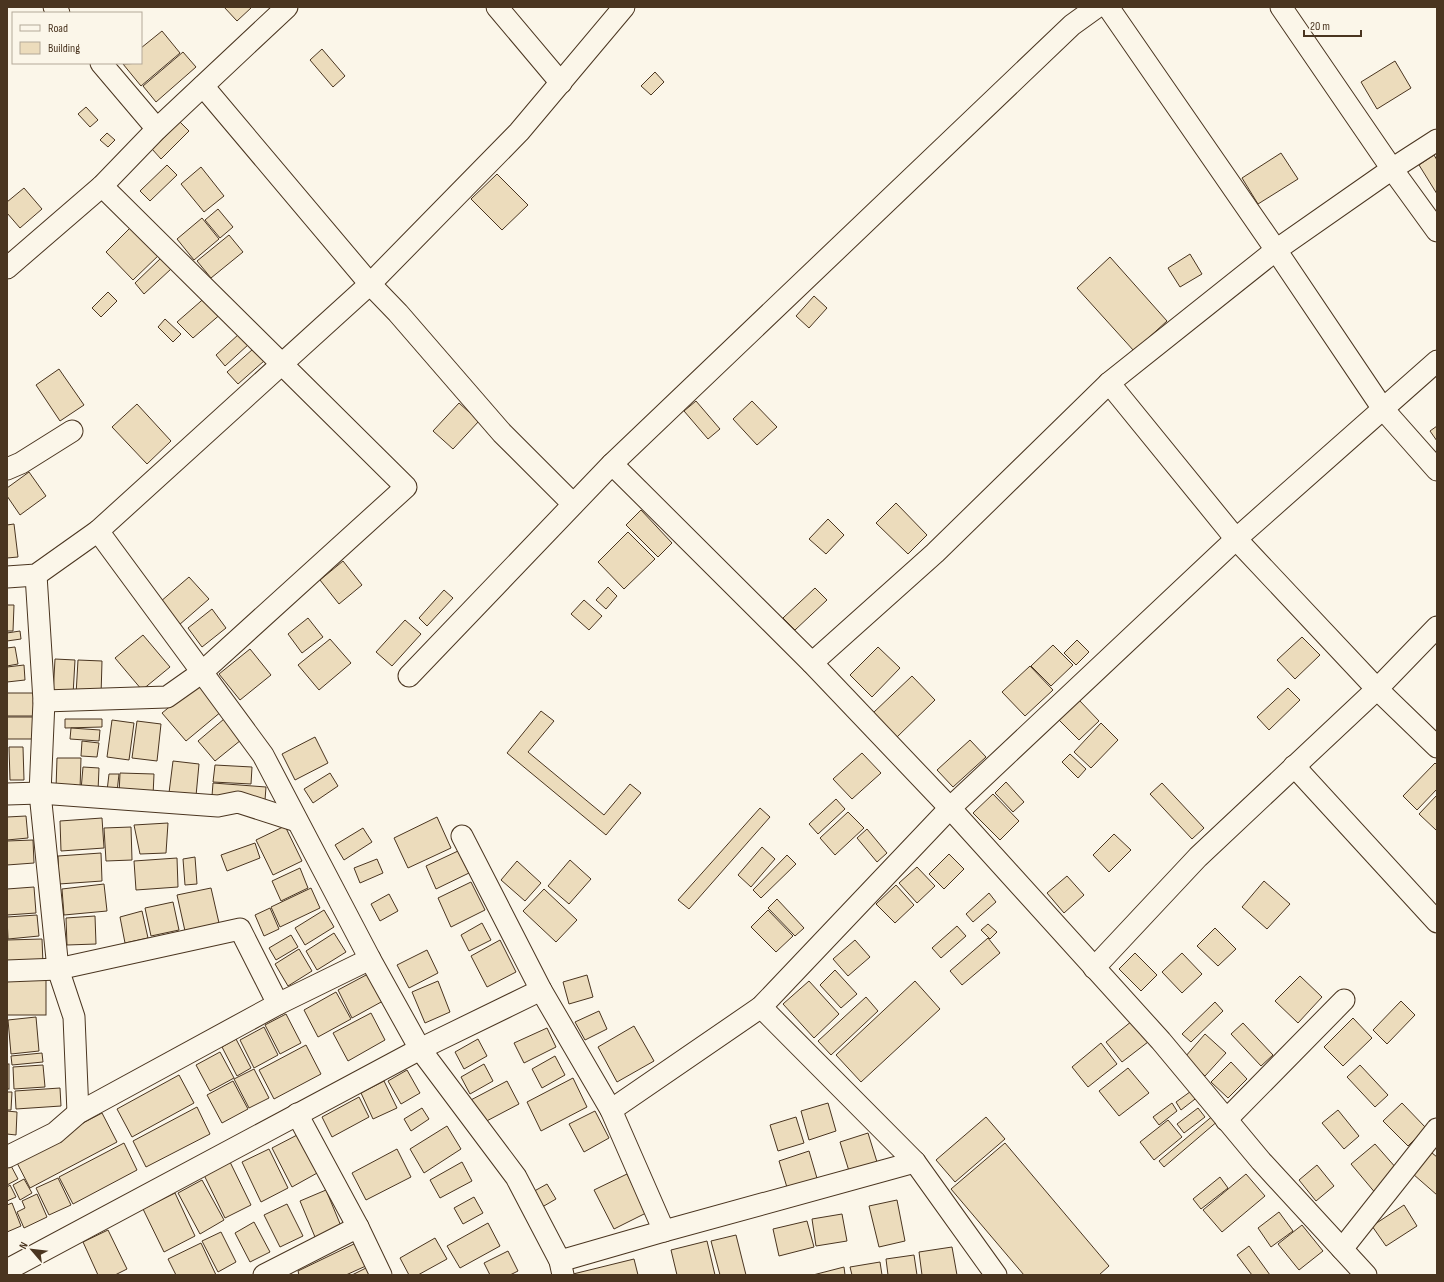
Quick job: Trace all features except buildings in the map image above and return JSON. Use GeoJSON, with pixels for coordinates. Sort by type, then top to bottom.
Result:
{"type":"FeatureCollection","features":[{"type":"Feature","properties":{"kind":"street"},"geometry":{"type":"LineString","coordinates":[[7,268],[102,186],[157,129],[287,7]]}},
{"type":"Feature","properties":{"kind":"street"},"geometry":{"type":"LineString","coordinates":[[497,7],[561,83]]}},
{"type":"Feature","properties":{"kind":"street"},"geometry":{"type":"LineString","coordinates":[[7,577],[36,575],[98,531],[370,284],[519,132],[624,7]]}},
{"type":"Feature","properties":{"kind":"street"},"geometry":{"type":"LineString","coordinates":[[409,676],[612,464],[1072,25],[1096,7]]}},
{"type":"Feature","properties":{"kind":"street"},"geometry":{"type":"LineString","coordinates":[[1108,7],[1276,250],[1382,409],[1437,470]]}},
{"type":"Feature","properties":{"kind":"street"},"geometry":{"type":"LineString","coordinates":[[1281,7],[1392,169],[1437,231]]}},
{"type":"Feature","properties":{"kind":"street"},"geometry":{"type":"LineString","coordinates":[[102,64],[157,129]]}},
{"type":"Feature","properties":{"kind":"street"},"geometry":{"type":"LineString","coordinates":[[203,86],[370,284],[398,313],[502,433],[573,504]]}},
{"type":"Feature","properties":{"kind":"street"},"geometry":{"type":"LineString","coordinates":[[812,663],[935,553],[1109,383],[1276,250],[1392,169],[1437,140]]}},
{"type":"Feature","properties":{"kind":"street"},"geometry":{"type":"LineString","coordinates":[[44,701],[88,701],[167,697],[201,673],[406,487],[102,186]]}},
{"type":"Feature","properties":{"kind":"street"},"geometry":{"type":"LineString","coordinates":[[611,1110],[761,1007],[950,808],[1236,539],[1437,361]]}},
{"type":"Feature","properties":{"kind":"street"},"geometry":{"type":"LineString","coordinates":[[1109,383],[1236,539],[1377,689],[1437,747]]}},
{"type":"Feature","properties":{"kind":"street"},"geometry":{"type":"LineString","coordinates":[[7,469],[22,463],[72,431]]}},
{"type":"Feature","properties":{"kind":"street"},"geometry":{"type":"LineString","coordinates":[[612,464],[812,663],[950,808],[1161,1041],[1261,1161],[1366,1275]]}},
{"type":"Feature","properties":{"kind":"street"},"geometry":{"type":"LineString","coordinates":[[98,531],[201,673],[263,755],[370,959],[420,1049],[516,1177],[561,1268],[664,1231],[915,1162]]}},
{"type":"Feature","properties":{"kind":"street"},"geometry":{"type":"LineString","coordinates":[[36,575],[44,701],[40,793],[58,969],[74,1017],[78,1113]]}},
{"type":"Feature","properties":{"kind":"street"},"geometry":{"type":"LineString","coordinates":[[1094,968],[1198,857],[1377,689],[1437,627]]}},
{"type":"Feature","properties":{"kind":"street"},"geometry":{"type":"LineString","coordinates":[[1294,766],[1437,922]]}},
{"type":"Feature","properties":{"kind":"street"},"geometry":{"type":"LineString","coordinates":[[7,794],[40,793],[218,806],[238,802],[297,821]]}},
{"type":"Feature","properties":{"kind":"street"},"geometry":{"type":"LineString","coordinates":[[462,836],[541,990],[611,1110],[664,1231]]}},
{"type":"Feature","properties":{"kind":"street"},"geometry":{"type":"LineString","coordinates":[[7,971],[58,969],[240,929],[278,1004]]}},
{"type":"Feature","properties":{"kind":"street"},"geometry":{"type":"LineString","coordinates":[[7,1158],[55,1133],[78,1113],[278,1004],[370,959]]}},
{"type":"Feature","properties":{"kind":"street"},"geometry":{"type":"LineString","coordinates":[[7,1270],[420,1049],[541,990]]}},
{"type":"Feature","properties":{"kind":"street"},"geometry":{"type":"LineString","coordinates":[[1226,1120],[1344,1000]]}},
{"type":"Feature","properties":{"kind":"street"},"geometry":{"type":"LineString","coordinates":[[761,1007],[915,1162],[996,1275]]}},
{"type":"Feature","properties":{"kind":"street"},"geometry":{"type":"LineString","coordinates":[[297,1114],[358,1227],[381,1275]]}},
{"type":"Feature","properties":{"kind":"street"},"geometry":{"type":"LineString","coordinates":[[1342,1249],[1437,1129]]}},
{"type":"Feature","properties":{"kind":"street"},"geometry":{"type":"LineString","coordinates":[[264,1275],[358,1227]]}}]}
